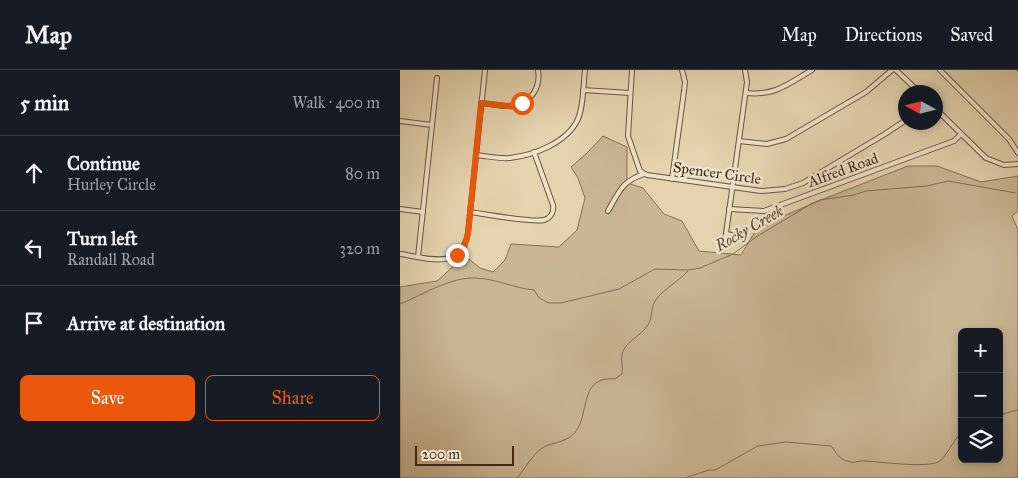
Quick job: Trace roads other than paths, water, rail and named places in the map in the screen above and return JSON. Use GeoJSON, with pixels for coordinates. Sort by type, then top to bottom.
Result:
{"type":"FeatureCollection","features":[{"type":"Feature","properties":{"kind":"street"},"geometry":{"type":"LineString","coordinates":[[400,254],[443,260],[457,255],[466,243],[485,70]]}},
{"type":"Feature","properties":{"kind":"street"},"geometry":{"type":"LineString","coordinates":[[481,103],[508,106],[522,103],[535,92],[539,80],[538,70]]}},
{"type":"Feature","properties":{"kind":"street"},"geometry":{"type":"LineString","coordinates":[[476,155],[507,158],[534,152],[561,139],[573,128],[579,115],[585,70]]}},
{"type":"Feature","properties":{"kind":"street"},"geometry":{"type":"LineString","coordinates":[[608,211],[623,185],[630,179],[644,174],[639,169],[628,136],[632,70]]}},
{"type":"Feature","properties":{"kind":"street"},"geometry":{"type":"LineString","coordinates":[[672,179],[685,82],[682,70]]}},
{"type":"Feature","properties":{"kind":"street"},"geometry":{"type":"LineString","coordinates":[[724,248],[746,92],[747,78],[745,70]]}},
{"type":"Feature","properties":{"kind":"street"},"geometry":{"type":"LineString","coordinates":[[746,92],[759,94],[776,91],[805,72],[812,70]]}},
{"type":"Feature","properties":{"kind":"street"},"geometry":{"type":"LineString","coordinates":[[739,141],[767,144],[786,139],[872,88],[892,70]]}},
{"type":"Feature","properties":{"kind":"street"},"geometry":{"type":"LineString","coordinates":[[896,70],[912,85]]}},
{"type":"Feature","properties":{"kind":"street"},"geometry":{"type":"LineString","coordinates":[[940,70],[1009,139],[1018,153]]}},
{"type":"Feature","properties":{"kind":"street"},"geometry":{"type":"LineString","coordinates":[[418,257],[436,78]]}},
{"type":"Feature","properties":{"kind":"street"},"geometry":{"type":"LineString","coordinates":[[583,90],[630,93]]}},
{"type":"Feature","properties":{"kind":"street"},"geometry":{"type":"LineString","coordinates":[[943,116],[981,154],[991,161],[1004,165],[1018,164]]}},
{"type":"Feature","properties":{"kind":"street"},"geometry":{"type":"LineString","coordinates":[[400,121],[432,125]]}},
{"type":"Feature","properties":{"kind":"street","name":"Spencer Circle"},"geometry":{"type":"LineString","coordinates":[[644,174],[768,191],[789,188],[802,183],[898,126]]}},
{"type":"Feature","properties":{"kind":"street","name":"Alfred Road"},"geometry":{"type":"LineString","coordinates":[[730,210],[764,211],[954,141],[961,134]]}},
{"type":"Feature","properties":{"kind":"street"},"geometry":{"type":"LineString","coordinates":[[470,212],[540,220],[550,216],[553,205],[534,152]]}},
{"type":"Feature","properties":{"kind":"street"},"geometry":{"type":"LineString","coordinates":[[400,209],[423,212]]}},
{"type":"Feature","properties":{"kind":"street"},"geometry":{"type":"LineString","coordinates":[[726,234],[743,236]]}},
{"type":"Feature","properties":{"kind":"waterway","name":"Rocky Creek"},"geometry":{"type":"LineString","coordinates":[[400,304],[447,283],[467,278],[484,279],[534,290],[539,298],[549,303],[561,303],[619,289],[655,269],[688,270],[700,268],[733,254],[756,237],[811,204],[820,200],[854,195],[866,191],[927,186],[948,181],[1016,193]]}},
{"type":"Feature","properties":{"kind":"waterway","name":"Rocky Creek"},"geometry":{"type":"LineString","coordinates":[[517,478],[538,451],[575,433],[591,388],[604,379],[615,379],[622,374],[622,354],[630,342],[648,325],[654,303],[688,271]]}},
{"type":"Feature","properties":{"kind":"waterway"},"geometry":{"type":"LineString","coordinates":[[1003,414],[1018,410]]}},
{"type":"Feature","properties":{"kind":"waterway"},"geometry":{"type":"LineString","coordinates":[[685,478],[709,470],[715,470],[758,446],[786,442],[831,446],[840,457],[851,462],[932,464],[941,460],[958,437]]}}]}
